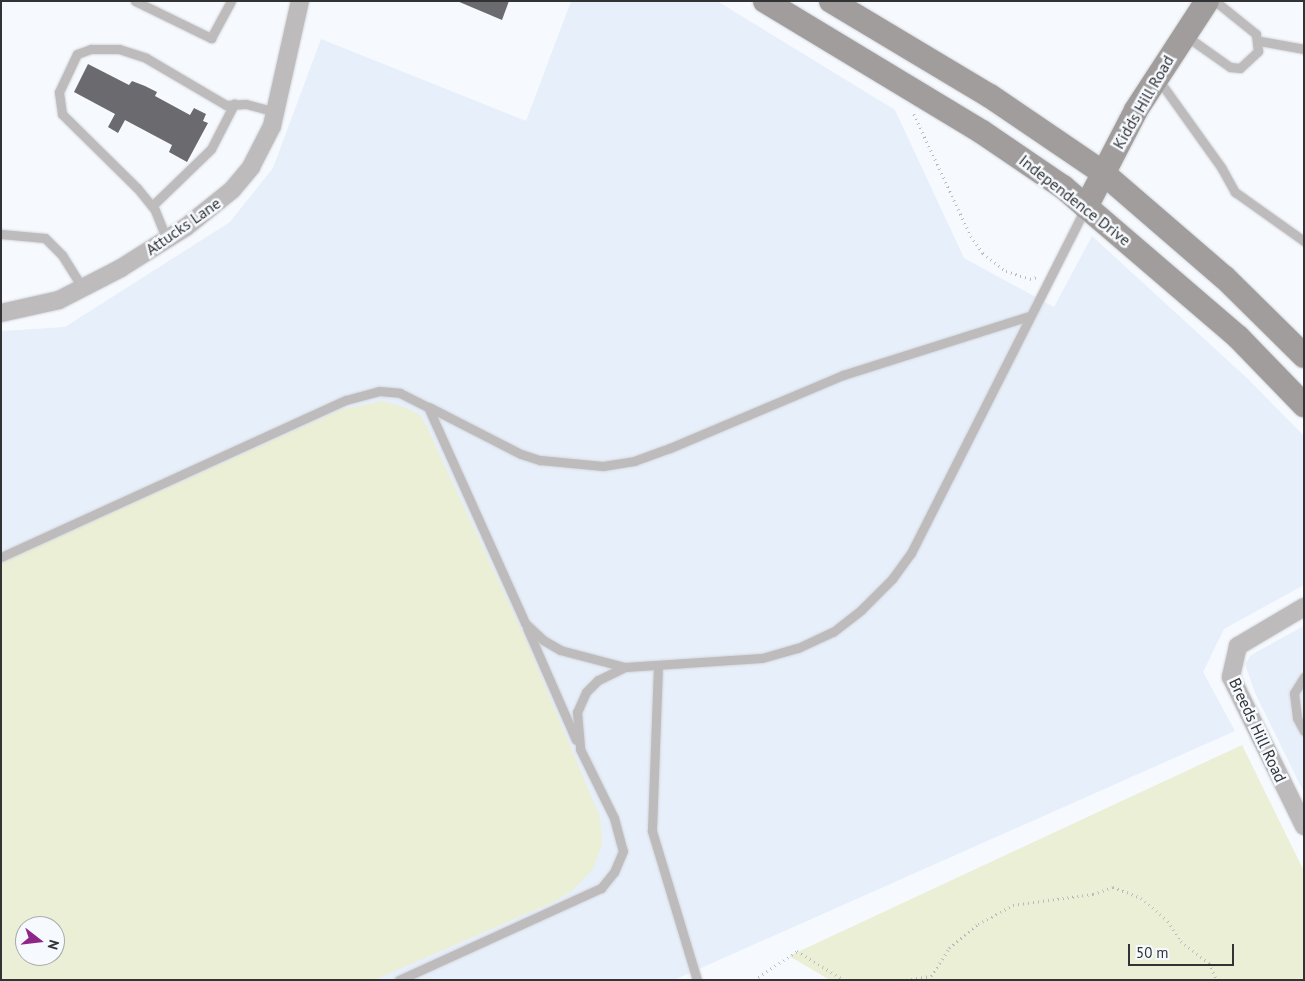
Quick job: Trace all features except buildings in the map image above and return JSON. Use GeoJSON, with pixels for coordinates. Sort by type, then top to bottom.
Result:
{"type":"FeatureCollection","features":[{"type":"Feature","properties":{"kind":"street","name":"Independence Drive"},"geometry":{"type":"LineString","coordinates":[[765,1],[1015,153],[1086,207],[1238,337],[1304,405]]}},
{"type":"Feature","properties":{"kind":"street"},"geometry":{"type":"LineString","coordinates":[[832,1],[990,96],[1102,172],[1225,278],[1304,356]]}},
{"type":"Feature","properties":{"kind":"street","name":"Kidds Hill Road"},"geometry":{"type":"LineString","coordinates":[[1086,207],[1102,172],[1156,76],[1207,1]]}},
{"type":"Feature","properties":{"kind":"street","name":"Attucks Lane"},"geometry":{"type":"LineString","coordinates":[[1,313],[40,307],[83,288],[167,240],[210,210],[242,178],[266,140],[276,112],[299,2]]}},
{"type":"Feature","properties":{"kind":"street","name":"Breeds Hill Road"},"geometry":{"type":"LineString","coordinates":[[1304,607],[1238,646],[1231,677],[1304,826]]}},
{"type":"Feature","properties":{"kind":"lane"},"geometry":{"type":"LineString","coordinates":[[135,1],[209,38],[214,36],[230,1]]}},
{"type":"Feature","properties":{"kind":"lane"},"geometry":{"type":"LineString","coordinates":[[1215,1],[1246,24],[1260,42],[1304,49]]}},
{"type":"Feature","properties":{"kind":"lane"},"geometry":{"type":"LineString","coordinates":[[1183,34],[1230,66],[1240,68],[1258,51],[1260,42]]}},
{"type":"Feature","properties":{"kind":"lane"},"geometry":{"type":"LineString","coordinates":[[167,240],[152,206],[62,114],[59,92],[77,54],[90,49],[119,49],[146,58],[226,105],[246,104],[276,112]]}},
{"type":"Feature","properties":{"kind":"lane"},"geometry":{"type":"LineString","coordinates":[[1156,76],[1221,166],[1235,192],[1304,241]]}},
{"type":"Feature","properties":{"kind":"lane"},"geometry":{"type":"LineString","coordinates":[[152,206],[211,148],[234,104]]}},
{"type":"Feature","properties":{"kind":"lane"},"geometry":{"type":"LineString","coordinates":[[525,623],[543,640],[560,650],[624,667],[762,658],[798,648],[833,632],[862,610],[892,579],[911,553],[1049,274],[1086,207]]}},
{"type":"Feature","properties":{"kind":"lane"},"geometry":{"type":"LineString","coordinates":[[1,234],[45,238],[62,255],[83,288]]}},
{"type":"Feature","properties":{"kind":"lane"},"geometry":{"type":"LineString","coordinates":[[1,557],[346,400],[379,391],[400,393],[521,454],[540,460],[603,466],[634,461],[670,448],[843,375],[1029,316]]}},
{"type":"Feature","properties":{"kind":"lane"},"geometry":{"type":"LineString","coordinates":[[400,980],[580,900],[601,888],[614,872],[623,850],[621,837],[428,407]]}},
{"type":"Feature","properties":{"kind":"lane"},"geometry":{"type":"LineString","coordinates":[[658,666],[652,831],[697,980]]}},
{"type":"Feature","properties":{"kind":"lane"},"geometry":{"type":"LineString","coordinates":[[580,749],[578,712],[586,692],[598,680],[624,667]]}},
{"type":"Feature","properties":{"kind":"lane"},"geometry":{"type":"LineString","coordinates":[[1304,677],[1294,693],[1297,718],[1304,731]]}},
{"type":"Feature","properties":{"kind":"path"},"geometry":{"type":"LineString","coordinates":[[912,110],[971,236],[983,252],[1006,271],[1019,276],[1030,279],[1049,274]]}},
{"type":"Feature","properties":{"kind":"path"},"geometry":{"type":"LineString","coordinates":[[906,980],[930,976],[949,948],[978,924],[1013,906],[1093,894],[1113,887],[1141,898],[1168,921],[1181,942],[1209,963],[1217,980]]}},
{"type":"Feature","properties":{"kind":"path"},"geometry":{"type":"LineString","coordinates":[[754,980],[797,951],[844,980]]}},
{"type":"Feature","properties":{"kind":"shaded area"},"geometry":{"type":"Polygon","coordinates":[[[571,1],[717,1],[895,110],[964,258],[1054,307],[1092,236],[1248,379],[1304,436],[1304,585],[1224,629],[1203,672],[1235,731],[674,980],[1,980],[1,331],[65,327],[230,222],[273,168],[321,39],[526,121],[571,1]]]}},
{"type":"Feature","properties":{"kind":"shaded area"},"geometry":{"type":"Polygon","coordinates":[[[1304,626],[1304,793],[1255,693],[1245,664],[1251,655],[1304,626]]]}},
{"type":"Feature","properties":{"kind":"green space"},"geometry":{"type":"Polygon","coordinates":[[[383,401],[409,409],[420,415],[427,427],[524,636],[600,817],[602,844],[593,869],[573,890],[556,901],[374,980],[1,980],[1,563],[343,409],[383,401]]]}},
{"type":"Feature","properties":{"kind":"green space"},"geometry":{"type":"Polygon","coordinates":[[[1242,745],[1304,871],[1304,980],[830,980],[789,956],[1242,745]]]}}]}
